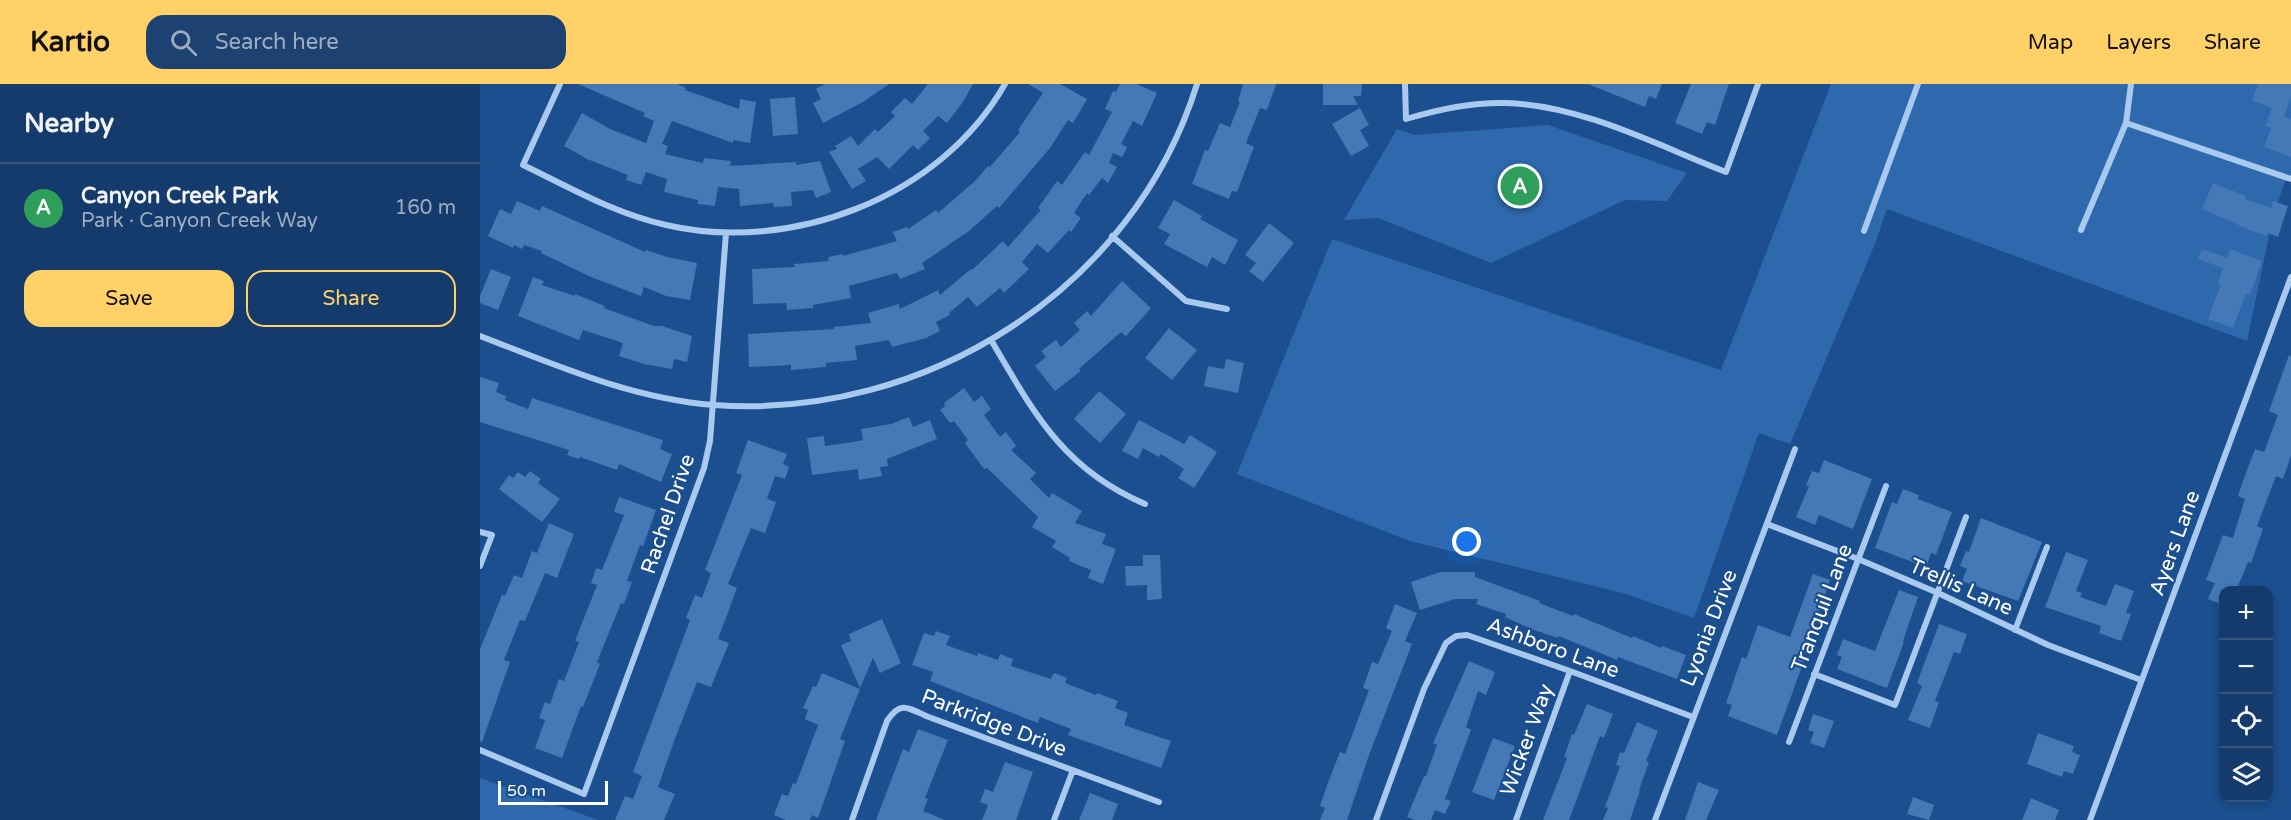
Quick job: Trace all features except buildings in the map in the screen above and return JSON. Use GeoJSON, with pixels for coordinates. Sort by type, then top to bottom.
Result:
{"type":"FeatureCollection","features":[{"type":"Feature","properties":{"kind":"street"},"geometry":{"type":"LineString","coordinates":[[560,84],[523,165],[627,214],[675,227],[726,233],[764,232],[818,222],[880,199],[909,182],[957,143],[983,116],[1005,84]]}},
{"type":"Feature","properties":{"kind":"street"},"geometry":{"type":"LineString","coordinates":[[480,336],[602,382],[649,395],[713,405],[795,404],[876,389],[915,377],[953,361],[1023,319],[1056,294],[1091,260],[1138,203],[1178,132],[1197,84]]}},
{"type":"Feature","properties":{"kind":"street"},"geometry":{"type":"LineString","coordinates":[[1405,84],[1406,119],[1472,104],[1534,105],[1594,120],[1726,172],[1758,84]]}},
{"type":"Feature","properties":{"kind":"street"},"geometry":{"type":"LineString","coordinates":[[1864,231],[1918,84]]}},
{"type":"Feature","properties":{"kind":"street"},"geometry":{"type":"LineString","coordinates":[[2081,230],[2126,123],[2131,84]]}},
{"type":"Feature","properties":{"kind":"street"},"geometry":{"type":"LineString","coordinates":[[2126,123],[2291,179]]}},
{"type":"Feature","properties":{"kind":"street","name":"Rachel Drive"},"geometry":{"type":"LineString","coordinates":[[480,750],[584,794],[704,468],[710,441],[726,233]]}},
{"type":"Feature","properties":{"kind":"street"},"geometry":{"type":"LineString","coordinates":[[1112,236],[1186,301],[1227,309]]}},
{"type":"Feature","properties":{"kind":"street","name":"Ayers Lane"},"geometry":{"type":"LineString","coordinates":[[2090,820],[2291,277]]}},
{"type":"Feature","properties":{"kind":"street"},"geometry":{"type":"LineString","coordinates":[[991,340],[1042,423],[1063,449],[1102,481],[1145,504]]}},
{"type":"Feature","properties":{"kind":"street","name":"Lyonia Drive"},"geometry":{"type":"LineString","coordinates":[[1655,820],[1795,449]]}},
{"type":"Feature","properties":{"kind":"street","name":"Tranquil Lane"},"geometry":{"type":"LineString","coordinates":[[1789,742],[1886,486]]}},
{"type":"Feature","properties":{"kind":"street"},"geometry":{"type":"LineString","coordinates":[[1814,674],[1895,705],[1966,517]]}},
{"type":"Feature","properties":{"kind":"street","name":"Trellis Lane"},"geometry":{"type":"LineString","coordinates":[[1767,524],[1938,593],[2048,645],[2141,680]]}},
{"type":"Feature","properties":{"kind":"street"},"geometry":{"type":"LineString","coordinates":[[480,532],[492,535],[480,566]]}},
{"type":"Feature","properties":{"kind":"street"},"geometry":{"type":"LineString","coordinates":[[2015,630],[2047,547]]}},
{"type":"Feature","properties":{"kind":"street","name":"Ashboro Lane"},"geometry":{"type":"LineString","coordinates":[[1376,820],[1424,689],[1446,643],[1456,636],[1467,635],[1693,717]]}},
{"type":"Feature","properties":{"kind":"street","name":"Wicker Way"},"geometry":{"type":"LineString","coordinates":[[1516,820],[1570,671]]}},
{"type":"Feature","properties":{"kind":"street","name":"Parkridge Drive"},"geometry":{"type":"LineString","coordinates":[[852,820],[887,721],[900,707],[908,708],[1159,802]]}},
{"type":"Feature","properties":{"kind":"street"},"geometry":{"type":"LineString","coordinates":[[1054,820],[1073,770]]}},
{"type":"Feature","properties":{"kind":"shaded area"},"geometry":{"type":"Polygon","coordinates":[[[1831,84],[2291,84],[2291,179],[2286,178],[2273,217],[2247,341],[1887,209],[1875,244],[1790,444],[1759,433],[1694,618],[1623,593],[1410,541],[1237,474],[1332,239],[1721,370],[1831,84]]]}},
{"type":"Feature","properties":{"kind":"shaded area"},"geometry":{"type":"Polygon","coordinates":[[[1548,125],[1687,173],[1667,201],[1625,200],[1491,263],[1378,218],[1344,220],[1397,129],[1414,135],[1548,125]]]}},
{"type":"Feature","properties":{"kind":"shaded area"},"geometry":{"type":"Polygon","coordinates":[[[480,778],[590,817],[599,820],[480,820],[480,778]]]}},
{"type":"Feature","properties":{"kind":"place","name":"Canyon Creek Park"},"geometry":{"type":"Point","coordinates":[1520,186]}}]}
